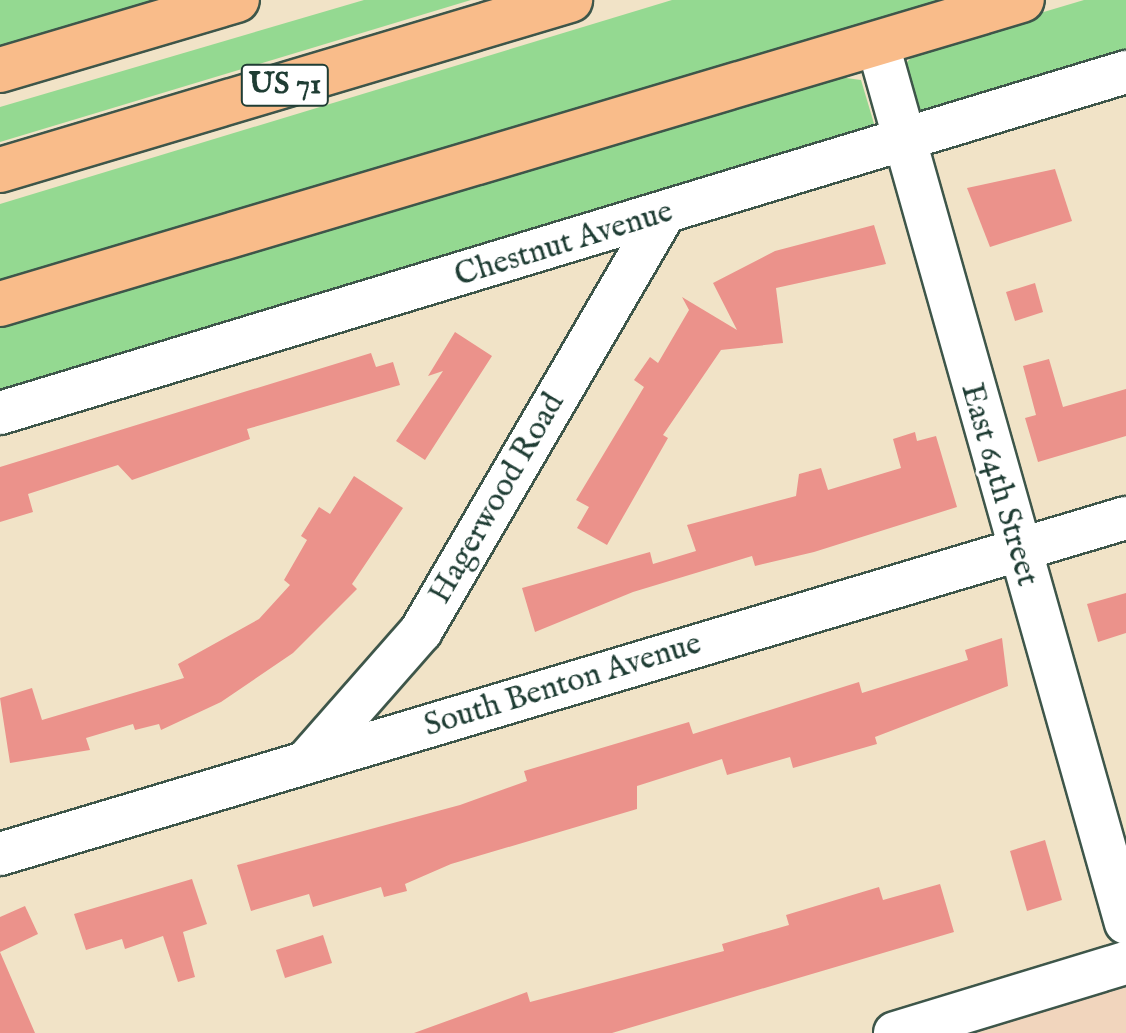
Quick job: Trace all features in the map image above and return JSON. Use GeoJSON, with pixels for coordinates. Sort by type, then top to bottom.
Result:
{"type":"FeatureCollection","features":[{"type":"Feature","properties":{"kind":"highway"},"geometry":{"type":"LineString","coordinates":[[0,70],[237,0]]}},
{"type":"Feature","properties":{"kind":"highway","name":"US 71"},"geometry":{"type":"LineString","coordinates":[[0,170],[570,0]]}},
{"type":"Feature","properties":{"kind":"highway"},"geometry":{"type":"LineString","coordinates":[[0,304],[1022,0]]}},
{"type":"Feature","properties":{"kind":"street","name":"East 64th Street"},"geometry":{"type":"LineString","coordinates":[[878,45],[901,144],[1126,923]]}},
{"type":"Feature","properties":{"kind":"street","name":"Chestnut Avenue"},"geometry":{"type":"LineString","coordinates":[[0,413],[901,144],[1126,72]]}},
{"type":"Feature","properties":{"kind":"street","name":"Hagerwood Road"},"geometry":{"type":"LineString","coordinates":[[305,763],[421,631],[663,216]]}},
{"type":"Feature","properties":{"kind":"street","name":"South Benton Avenue"},"geometry":{"type":"LineString","coordinates":[[0,854],[1126,518]]}},
{"type":"Feature","properties":{"kind":"street"},"geometry":{"type":"LineString","coordinates":[[895,1033],[1126,963]]}},
{"type":"Feature","properties":{"kind":"shaded area"},"geometry":{"type":"Polygon","coordinates":[[[1112,981],[1126,987],[1126,1033],[940,1033],[1112,981]]]}},
{"type":"Feature","properties":{"kind":"green space"},"geometry":{"type":"Polygon","coordinates":[[[0,0],[162,0],[0,48],[0,0]]]}},
{"type":"Feature","properties":{"kind":"green space"},"geometry":{"type":"Polygon","coordinates":[[[364,0],[471,0],[0,142],[0,107],[364,0]]]}},
{"type":"Feature","properties":{"kind":"green space"},"geometry":{"type":"Polygon","coordinates":[[[672,0],[950,0],[0,288],[0,204],[672,0]]]}},
{"type":"Feature","properties":{"kind":"green space"},"geometry":{"type":"Polygon","coordinates":[[[1084,0],[1126,0],[1126,54],[924,114],[915,111],[905,64],[920,49],[1084,0]]]}},
{"type":"Feature","properties":{"kind":"green space"},"geometry":{"type":"Polygon","coordinates":[[[831,76],[861,80],[875,127],[0,390],[0,327],[831,76]]]}},
{"type":"Feature","properties":{"kind":"building"},"geometry":{"type":"Polygon","coordinates":[[[1055,169],[1072,221],[990,247],[967,188],[1055,169]]]}},
{"type":"Feature","properties":{"kind":"building"},"geometry":{"type":"Polygon","coordinates":[[[874,225],[886,264],[776,288],[783,343],[721,350],[663,435],[668,438],[607,545],[577,528],[589,507],[576,500],[644,387],[634,380],[650,357],[658,363],[689,310],[682,297],[737,330],[713,283],[775,251],[874,225]]]}},
{"type":"Feature","properties":{"kind":"building"},"geometry":{"type":"Polygon","coordinates":[[[1035,283],[1043,312],[1015,321],[1006,292],[1035,283]]]}},
{"type":"Feature","properties":{"kind":"building"},"geometry":{"type":"Polygon","coordinates":[[[455,332],[492,356],[425,460],[396,441],[443,371],[428,376],[455,332]]]}},
{"type":"Feature","properties":{"kind":"building"},"geometry":{"type":"Polygon","coordinates":[[[371,353],[376,367],[393,362],[400,385],[247,429],[250,439],[132,480],[118,465],[28,494],[33,512],[0,522],[0,467],[371,353]]]}},
{"type":"Feature","properties":{"kind":"building"},"geometry":{"type":"Polygon","coordinates":[[[1049,359],[1063,407],[1126,389],[1126,436],[1038,462],[1025,418],[1036,415],[1023,366],[1049,359]]]}},
{"type":"Feature","properties":{"kind":"building"},"geometry":{"type":"Polygon","coordinates":[[[915,432],[917,441],[936,436],[957,507],[814,552],[755,566],[752,556],[633,592],[535,632],[522,588],[650,552],[653,564],[696,551],[687,525],[796,496],[799,474],[821,468],[828,490],[901,468],[893,439],[915,432]]]}},
{"type":"Feature","properties":{"kind":"building"},"geometry":{"type":"Polygon","coordinates":[[[354,476],[403,508],[352,584],[357,589],[293,653],[221,702],[161,730],[159,724],[135,730],[133,724],[86,738],[90,750],[10,763],[0,698],[32,688],[42,720],[184,678],[178,664],[259,619],[290,585],[284,580],[307,540],[301,536],[319,507],[330,514],[354,476]]]}},
{"type":"Feature","properties":{"kind":"building"},"geometry":{"type":"Polygon","coordinates":[[[1126,593],[1126,633],[1098,642],[1087,604],[1126,593]]]}},
{"type":"Feature","properties":{"kind":"building"},"geometry":{"type":"Polygon","coordinates":[[[1002,638],[1008,686],[875,737],[877,744],[793,768],[790,757],[727,775],[722,759],[637,786],[637,809],[451,864],[405,884],[407,891],[384,897],[381,887],[313,907],[309,894],[251,911],[237,865],[460,805],[527,781],[524,771],[689,722],[693,734],[859,682],[862,693],[968,660],[965,650],[1002,638]]]}},
{"type":"Feature","properties":{"kind":"building"},"geometry":{"type":"Polygon","coordinates":[[[1045,840],[1062,900],[1027,911],[1010,851],[1045,840]]]}},
{"type":"Feature","properties":{"kind":"building"},"geometry":{"type":"Polygon","coordinates":[[[192,879],[207,924],[183,932],[195,977],[178,982],[163,936],[125,949],[122,939],[86,950],[74,914],[192,879]]]}},
{"type":"Feature","properties":{"kind":"building"},"geometry":{"type":"Polygon","coordinates":[[[940,884],[954,932],[612,1033],[414,1033],[527,992],[530,1002],[724,951],[722,944],[789,925],[786,915],[879,887],[883,900],[940,884]]]}},
{"type":"Feature","properties":{"kind":"building"},"geometry":{"type":"Polygon","coordinates":[[[25,906],[38,934],[0,952],[0,917],[25,906]]]}},
{"type":"Feature","properties":{"kind":"building"},"geometry":{"type":"Polygon","coordinates":[[[323,935],[332,963],[285,978],[276,950],[323,935]]]}},
{"type":"Feature","properties":{"kind":"building"},"geometry":{"type":"Polygon","coordinates":[[[0,952],[35,1033],[0,1033],[0,952]]]}}]}
